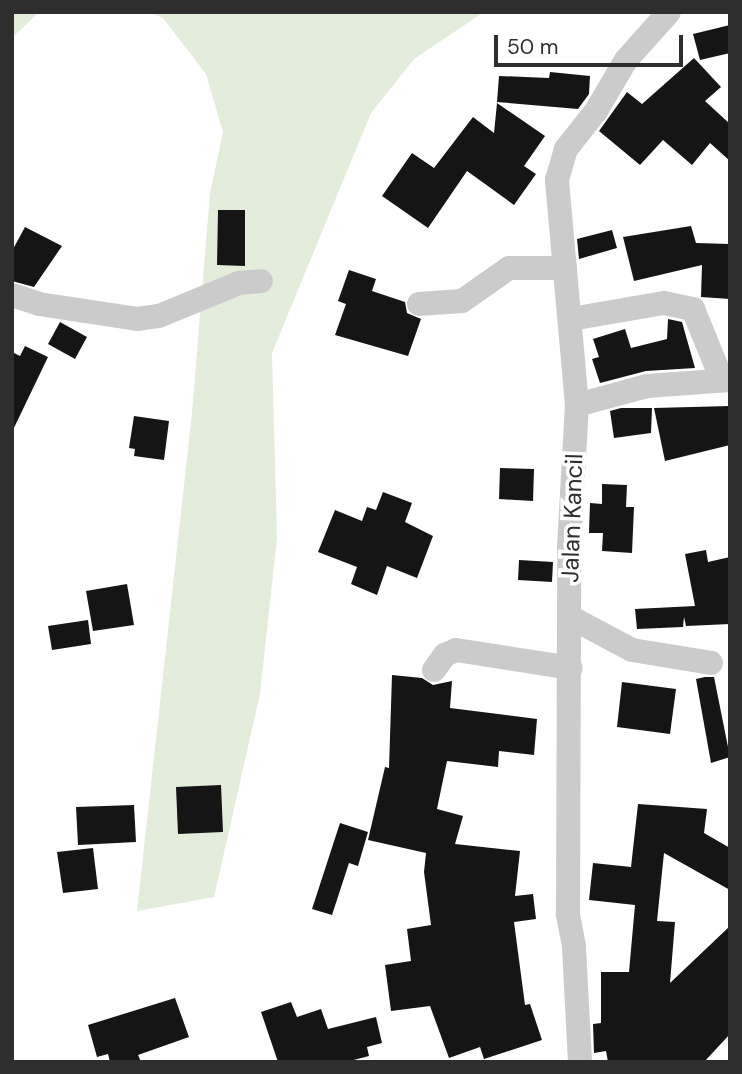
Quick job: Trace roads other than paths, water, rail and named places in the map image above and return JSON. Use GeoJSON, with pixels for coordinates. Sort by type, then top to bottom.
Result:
{"type":"FeatureCollection","features":[{"type":"Feature","properties":{"kind":"street","name":"Jalan Kancil"},"geometry":{"type":"LineString","coordinates":[[580,1062],[574,946],[568,914],[570,617],[576,405],[571,319],[557,180],[566,149],[639,42],[669,12]]}},
{"type":"Feature","properties":{"kind":"street"},"geometry":{"type":"LineString","coordinates":[[419,304],[462,301],[509,268],[565,268]]}},
{"type":"Feature","properties":{"kind":"street"},"geometry":{"type":"LineString","coordinates":[[12,295],[39,304],[137,319],[159,316],[240,283],[261,281]]}},
{"type":"Feature","properties":{"kind":"street"},"geometry":{"type":"LineString","coordinates":[[571,319],[664,303],[686,306],[700,317],[726,380],[648,386],[576,405]]}},
{"type":"Feature","properties":{"kind":"street"},"geometry":{"type":"LineString","coordinates":[[570,617],[632,650],[711,663]]}},
{"type":"Feature","properties":{"kind":"street"},"geometry":{"type":"LineString","coordinates":[[434,670],[445,655],[456,650],[571,668]]}}]}
